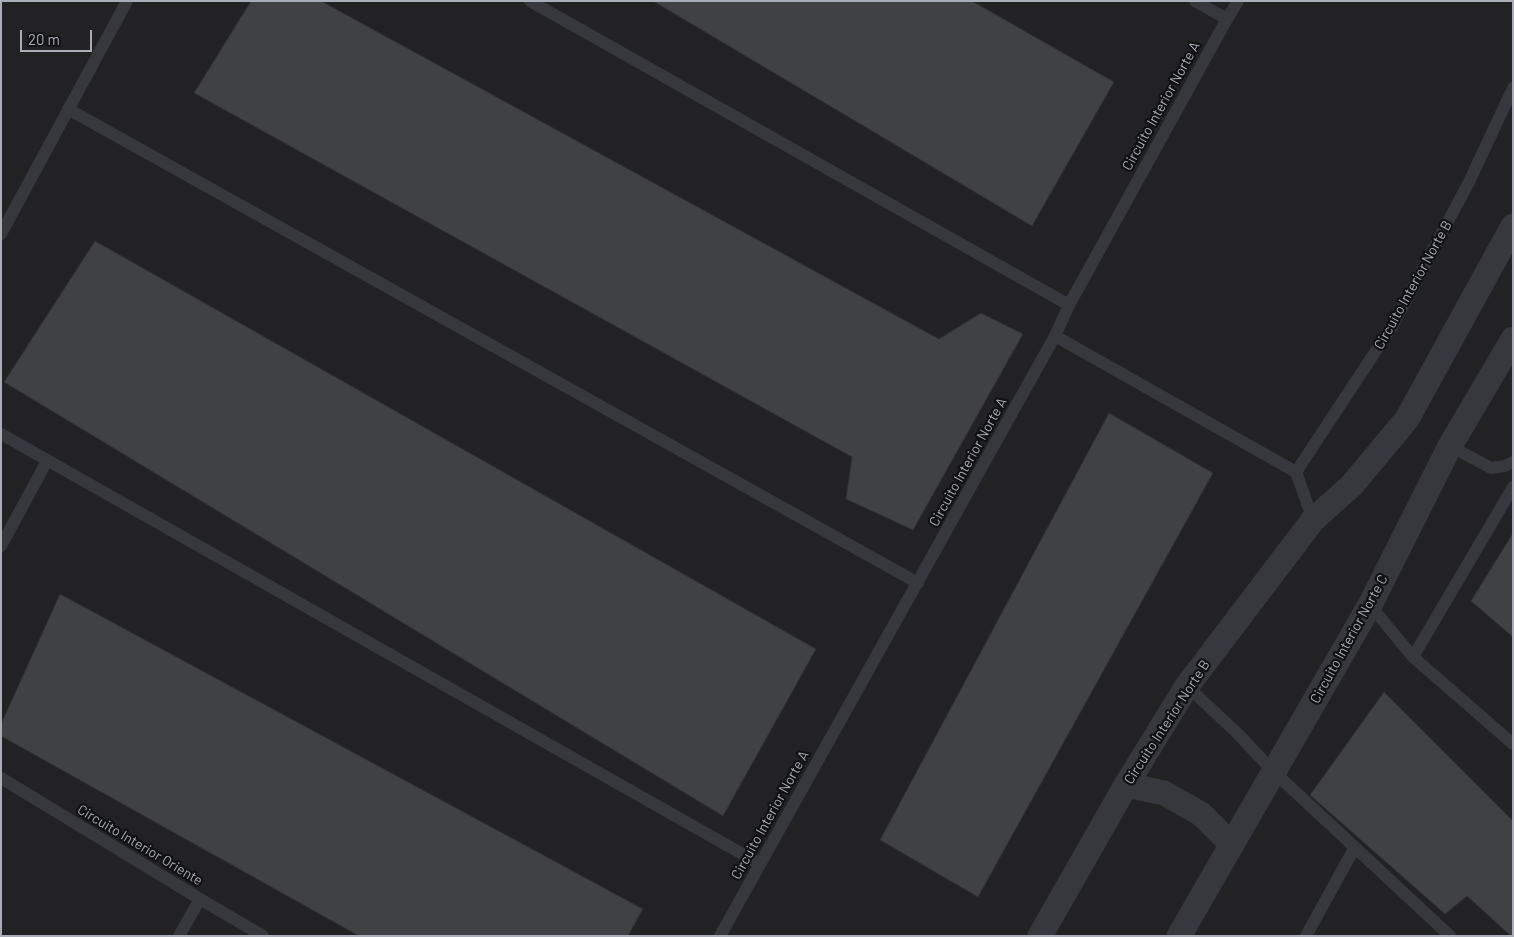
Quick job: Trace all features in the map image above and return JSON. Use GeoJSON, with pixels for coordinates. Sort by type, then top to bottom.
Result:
{"type":"FeatureCollection","features":[{"type":"Feature","properties":{"kind":"street","name":"Circuito Interior Norte B"},"geometry":{"type":"LineString","coordinates":[[1040,936],[1126,785],[1187,686],[1313,520],[1352,485],[1408,419],[1513,226]]}},
{"type":"Feature","properties":{"kind":"street","name":"Circuito Interior Norte C"},"geometry":{"type":"LineString","coordinates":[[1179,936],[1370,606],[1450,446],[1513,340]]}},
{"type":"Feature","properties":{"kind":"street"},"geometry":{"type":"LineString","coordinates":[[1126,785],[1164,793],[1201,814],[1232,845]]}},
{"type":"Feature","properties":{"kind":"lane"},"geometry":{"type":"LineString","coordinates":[[1,234],[127,1]]}},
{"type":"Feature","properties":{"kind":"lane"},"geometry":{"type":"LineString","coordinates":[[530,1],[1069,304]]}},
{"type":"Feature","properties":{"kind":"lane"},"geometry":{"type":"LineString","coordinates":[[1195,1],[1227,19]]}},
{"type":"Feature","properties":{"kind":"lane","name":"Circuito Interior Norte A"},"geometry":{"type":"LineString","coordinates":[[720,936],[1055,336],[1069,304],[1238,1]]}},
{"type":"Feature","properties":{"kind":"lane","name":"Circuito Interior Norte B"},"geometry":{"type":"LineString","coordinates":[[1296,472],[1393,325],[1469,182],[1513,88]]}},
{"type":"Feature","properties":{"kind":"lane"},"geometry":{"type":"LineString","coordinates":[[68,109],[918,583]]}},
{"type":"Feature","properties":{"kind":"lane"},"geometry":{"type":"LineString","coordinates":[[1055,336],[1296,472],[1313,520]]}},
{"type":"Feature","properties":{"kind":"lane"},"geometry":{"type":"LineString","coordinates":[[1,434],[760,864]]}},
{"type":"Feature","properties":{"kind":"lane"},"geometry":{"type":"LineString","coordinates":[[1450,446],[1491,468],[1505,466],[1513,462]]}},
{"type":"Feature","properties":{"kind":"lane"},"geometry":{"type":"LineString","coordinates":[[1,546],[47,461]]}},
{"type":"Feature","properties":{"kind":"lane"},"geometry":{"type":"LineString","coordinates":[[1413,657],[1513,487]]}},
{"type":"Feature","properties":{"kind":"lane"},"geometry":{"type":"LineString","coordinates":[[1370,606],[1413,657],[1513,744]]}},
{"type":"Feature","properties":{"kind":"lane"},"geometry":{"type":"LineString","coordinates":[[1187,686],[1355,848],[1450,936]]}},
{"type":"Feature","properties":{"kind":"lane","name":"Circuito Interior Oriente"},"geometry":{"type":"LineString","coordinates":[[1,778],[264,936]]}},
{"type":"Feature","properties":{"kind":"lane"},"geometry":{"type":"LineString","coordinates":[[1306,936],[1355,848]]}},
{"type":"Feature","properties":{"kind":"lane"},"geometry":{"type":"LineString","coordinates":[[179,936],[200,899]]}},
{"type":"Feature","properties":{"kind":"shaded area"},"geometry":{"type":"Polygon","coordinates":[[[1,1],[1513,1],[1513,936],[1,936],[1,1]]]}},
{"type":"Feature","properties":{"kind":"building"},"geometry":{"type":"Polygon","coordinates":[[[251,1],[321,1],[939,339],[981,313],[1023,334],[913,530],[846,499],[852,457],[194,93],[251,1]]]}},
{"type":"Feature","properties":{"kind":"building"},"geometry":{"type":"Polygon","coordinates":[[[653,1],[972,1],[1114,82],[1032,226],[653,1]]]}},
{"type":"Feature","properties":{"kind":"building"},"geometry":{"type":"Polygon","coordinates":[[[95,241],[816,649],[723,816],[4,382],[95,241]]]}},
{"type":"Feature","properties":{"kind":"building"},"geometry":{"type":"Polygon","coordinates":[[[1109,413],[1213,473],[978,897],[880,840],[1109,413]]]}},
{"type":"Feature","properties":{"kind":"building"},"geometry":{"type":"Polygon","coordinates":[[[1513,533],[1513,637],[1471,601],[1513,533]]]}},
{"type":"Feature","properties":{"kind":"building"},"geometry":{"type":"Polygon","coordinates":[[[60,594],[643,909],[628,936],[359,936],[1,736],[1,724],[60,594]]]}},
{"type":"Feature","properties":{"kind":"building"},"geometry":{"type":"Polygon","coordinates":[[[1384,692],[1513,821],[1513,936],[1467,896],[1445,914],[1310,795],[1384,692]]]}}]}
